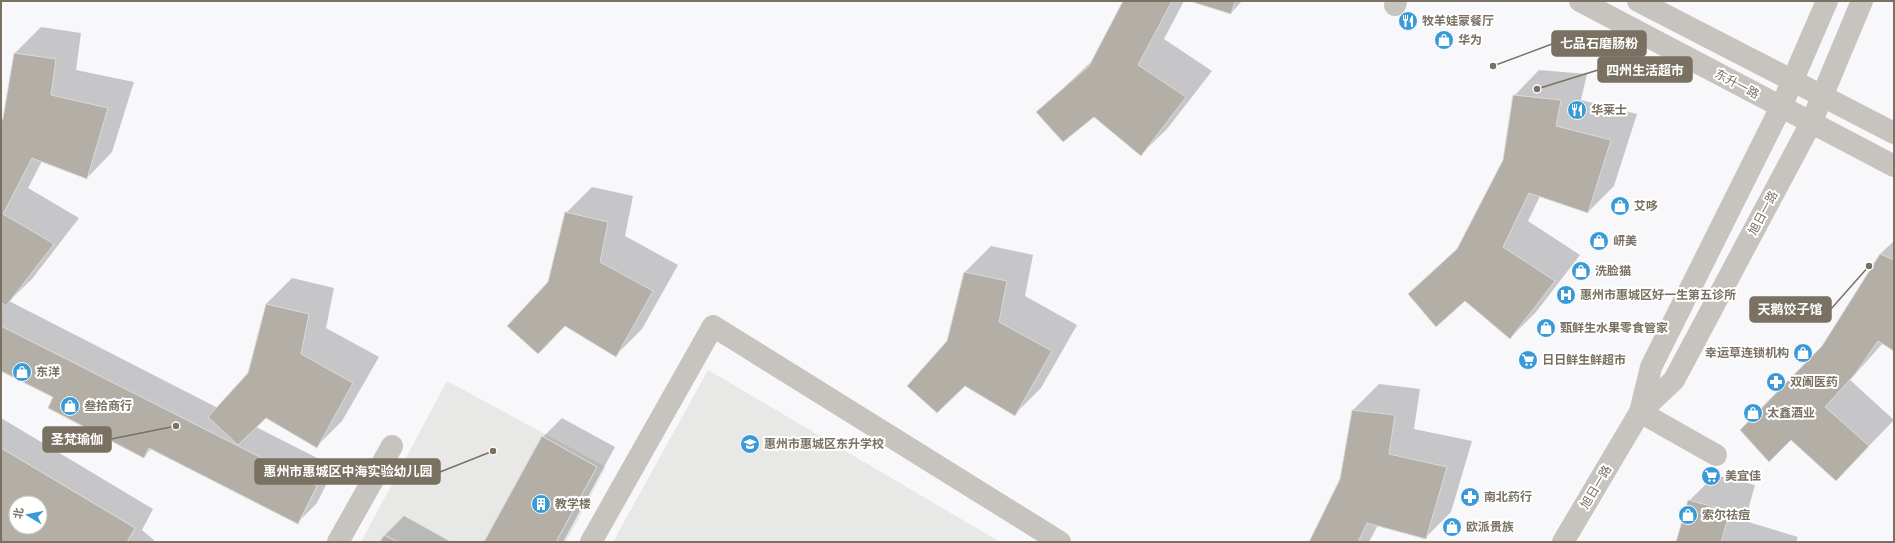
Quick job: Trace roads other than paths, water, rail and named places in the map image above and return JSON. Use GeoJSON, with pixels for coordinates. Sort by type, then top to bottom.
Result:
{"type":"FeatureCollection","features":[{"type":"Feature","properties":{"kind":"street","name":"东升一路"},"geometry":{"type":"LineString","coordinates":[[1580,1],[1894,166]]}},
{"type":"Feature","properties":{"kind":"street"},"geometry":{"type":"LineString","coordinates":[[1638,1],[1794,80],[1894,133]]}},
{"type":"Feature","properties":{"kind":"street","name":"旭日一路"},"geometry":{"type":"LineString","coordinates":[[1640,412],[1651,366],[1782,107],[1827,1]]}},
{"type":"Feature","properties":{"kind":"street","name":"旭日一路"},"geometry":{"type":"LineString","coordinates":[[1563,542],[1640,412],[1674,380],[1811,123],[1862,1]]}},
{"type":"Feature","properties":{"kind":"street"},"geometry":{"type":"LineString","coordinates":[[591,542],[713,326],[1060,542]]}},
{"type":"Feature","properties":{"kind":"street"},"geometry":{"type":"LineString","coordinates":[[1640,412],[1716,455]]}},
{"type":"Feature","properties":{"kind":"street"},"geometry":{"type":"LineString","coordinates":[[338,542],[392,446]]}},
{"type":"Feature","properties":{"kind":"place","name":"牧羊娃蒙餐厅"},"geometry":{"type":"Point","coordinates":[1408,21]}},
{"type":"Feature","properties":{"kind":"place","name":"华为"},"geometry":{"type":"Point","coordinates":[1444,40]}},
{"type":"Feature","properties":{"kind":"place","name":"七品石磨肠粉"},"geometry":{"type":"Point","coordinates":[1493,66]}},
{"type":"Feature","properties":{"kind":"place","name":"四州生活超市"},"geometry":{"type":"Point","coordinates":[1537,89]}},
{"type":"Feature","properties":{"kind":"place","name":"华莱士"},"geometry":{"type":"Point","coordinates":[1577,110]}},
{"type":"Feature","properties":{"kind":"place","name":"艾哆"},"geometry":{"type":"Point","coordinates":[1620,206]}},
{"type":"Feature","properties":{"kind":"place","name":"岍美"},"geometry":{"type":"Point","coordinates":[1599,241]}},
{"type":"Feature","properties":{"kind":"place","name":"天鹅饺子馆"},"geometry":{"type":"Point","coordinates":[1869,266]}},
{"type":"Feature","properties":{"kind":"place","name":"洗脸猫"},"geometry":{"type":"Point","coordinates":[1581,271]}},
{"type":"Feature","properties":{"kind":"place","name":"惠州市惠城区好一生第五诊所"},"geometry":{"type":"Point","coordinates":[1566,295]}},
{"type":"Feature","properties":{"kind":"place","name":"甄鲜生水果零食管家"},"geometry":{"type":"Point","coordinates":[1546,328]}},
{"type":"Feature","properties":{"kind":"place","name":"幸运草连锁机构"},"geometry":{"type":"Point","coordinates":[1803,353]}},
{"type":"Feature","properties":{"kind":"place","name":"日日鲜生鲜超市"},"geometry":{"type":"Point","coordinates":[1528,360]}},
{"type":"Feature","properties":{"kind":"place","name":"东洋"},"geometry":{"type":"Point","coordinates":[22,372]}},
{"type":"Feature","properties":{"kind":"place","name":"双阖医药"},"geometry":{"type":"Point","coordinates":[1776,382]}},
{"type":"Feature","properties":{"kind":"place","name":"叁拾商行"},"geometry":{"type":"Point","coordinates":[70,406]}},
{"type":"Feature","properties":{"kind":"place","name":"太鑫酒业"},"geometry":{"type":"Point","coordinates":[1753,413]}},
{"type":"Feature","properties":{"kind":"place","name":"圣梵瑜伽"},"geometry":{"type":"Point","coordinates":[176,426]}},
{"type":"Feature","properties":{"kind":"place","name":"惠州市惠城区东升学校"},"geometry":{"type":"Point","coordinates":[750,444]}},
{"type":"Feature","properties":{"kind":"place","name":"惠州市惠城区中海实验幼儿园"},"geometry":{"type":"Point","coordinates":[493,451]}},
{"type":"Feature","properties":{"kind":"place","name":"美宜佳"},"geometry":{"type":"Point","coordinates":[1711,476]}},
{"type":"Feature","properties":{"kind":"place","name":"南北药行"},"geometry":{"type":"Point","coordinates":[1470,497]}},
{"type":"Feature","properties":{"kind":"place","name":"教学楼"},"geometry":{"type":"Point","coordinates":[541,504]}},
{"type":"Feature","properties":{"kind":"place","name":"索尔祛痘"},"geometry":{"type":"Point","coordinates":[1688,515]}},
{"type":"Feature","properties":{"kind":"place","name":"欧派贵族"},"geometry":{"type":"Point","coordinates":[1452,527]}}]}
